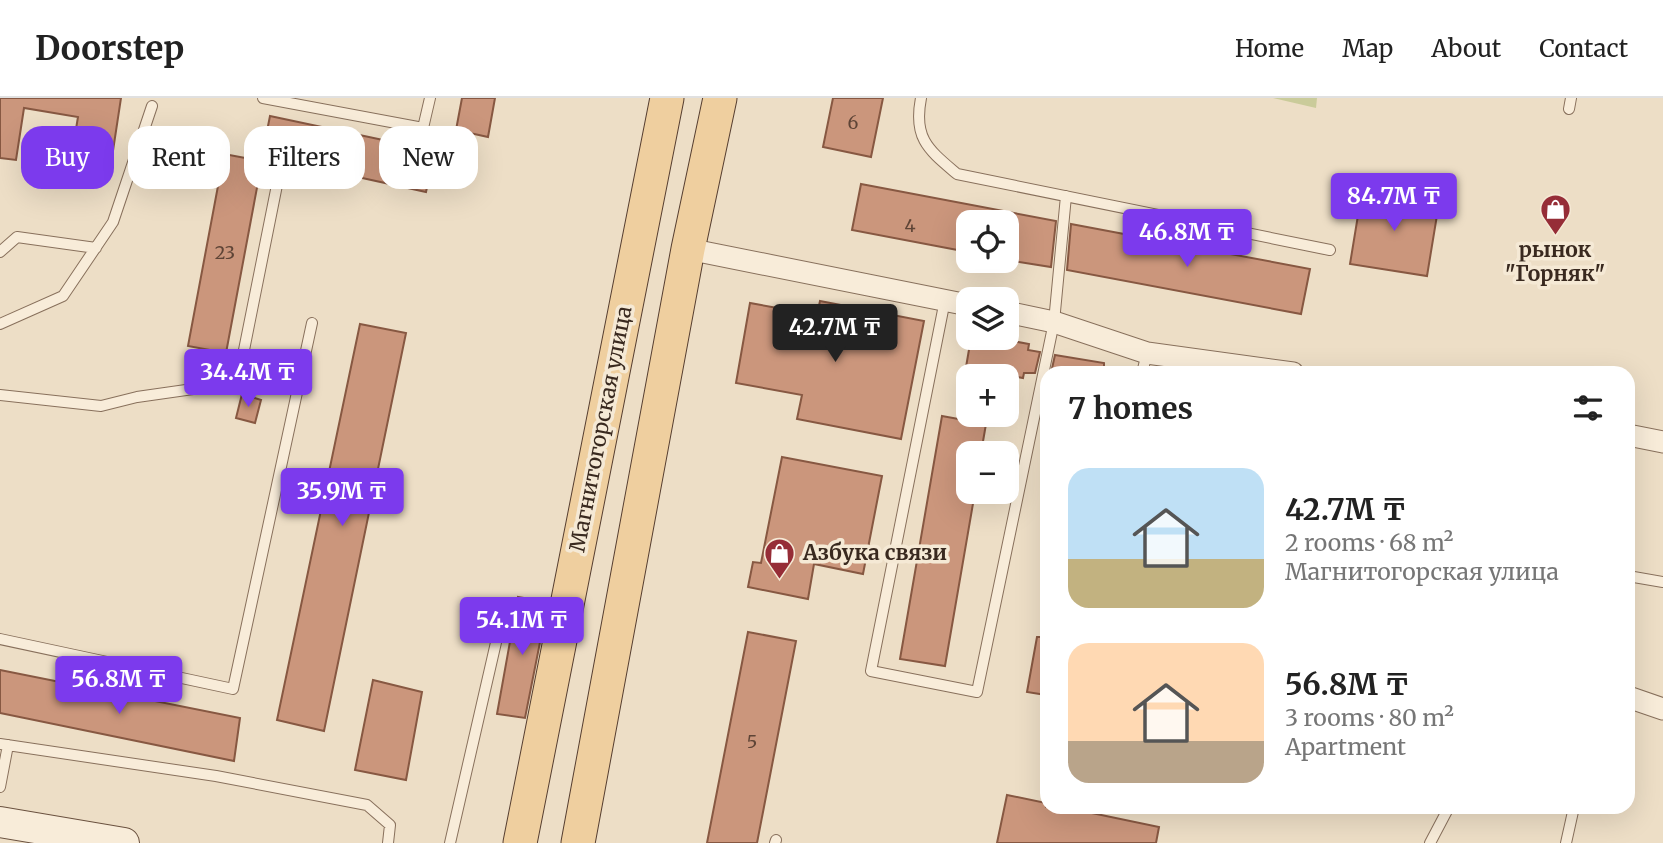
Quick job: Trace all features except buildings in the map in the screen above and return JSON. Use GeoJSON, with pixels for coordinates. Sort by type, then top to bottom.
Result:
{"type":"FeatureCollection","features":[{"type":"Feature","properties":{"kind":"main road","name":"Магнитогорская улица"},"geometry":{"type":"LineString","coordinates":[[520,843],[667,98]]}},
{"type":"Feature","properties":{"kind":"main road"},"geometry":{"type":"LineString","coordinates":[[578,843],[688,249],[720,98]]}},
{"type":"Feature","properties":{"kind":"street"},"geometry":{"type":"LineString","coordinates":[[688,249],[956,302]]}},
{"type":"Feature","properties":{"kind":"street"},"geometry":{"type":"LineString","coordinates":[[1019,315],[1054,322],[1144,363],[1189,366]]}},
{"type":"Feature","properties":{"kind":"street"},"geometry":{"type":"LineString","coordinates":[[1635,436],[1663,442]]}},
{"type":"Feature","properties":{"kind":"street"},"geometry":{"type":"LineString","coordinates":[[1635,699],[1663,709]]}},
{"type":"Feature","properties":{"kind":"street"},"geometry":{"type":"LineString","coordinates":[[0,822],[124,843]]}},
{"type":"Feature","properties":{"kind":"lane"},"geometry":{"type":"LineString","coordinates":[[262,98],[424,128],[430,98]]}},
{"type":"Feature","properties":{"kind":"lane"},"geometry":{"type":"LineString","coordinates":[[921,98],[917,117],[928,148],[957,174],[1330,250]]}},
{"type":"Feature","properties":{"kind":"lane"},"geometry":{"type":"LineString","coordinates":[[0,324],[63,296],[113,222],[152,106]]}},
{"type":"Feature","properties":{"kind":"lane"},"geometry":{"type":"LineString","coordinates":[[276,189],[242,360],[300,378]]}},
{"type":"Feature","properties":{"kind":"lane"},"geometry":{"type":"LineString","coordinates":[[1045,366],[1054,322],[1066,196]]}},
{"type":"Feature","properties":{"kind":"lane"},"geometry":{"type":"LineString","coordinates":[[0,252],[17,237],[96,248]]}},
{"type":"Feature","properties":{"kind":"lane"},"geometry":{"type":"LineString","coordinates":[[945,300],[871,671],[978,692],[1040,390]]}},
{"type":"Feature","properties":{"kind":"lane"},"geometry":{"type":"LineString","coordinates":[[0,639],[233,689],[312,324]]}},
{"type":"Feature","properties":{"kind":"lane"},"geometry":{"type":"LineString","coordinates":[[0,395],[101,406],[137,397],[234,383],[277,371]]}},
{"type":"Feature","properties":{"kind":"lane"},"geometry":{"type":"LineString","coordinates":[[1635,577],[1663,582]]}},
{"type":"Feature","properties":{"kind":"lane"},"geometry":{"type":"LineString","coordinates":[[450,843],[500,625]]}},
{"type":"Feature","properties":{"kind":"lane"},"geometry":{"type":"LineString","coordinates":[[0,787],[4,744],[216,776],[366,805],[390,825],[388,843]]}},
{"type":"Feature","properties":{"kind":"lane"},"geometry":{"type":"LineString","coordinates":[[1430,843],[1445,814]]}},
{"type":"Feature","properties":{"kind":"lane"},"geometry":{"type":"LineString","coordinates":[[1566,843],[1572,814]]}},
{"type":"Feature","properties":{"kind":"green space"},"geometry":{"type":"Polygon","coordinates":[[[1273,98],[1317,98],[1316,108],[1273,98]]]}},
{"type":"Feature","properties":{"kind":"place","name":"рынок \"Горняк\""},"geometry":{"type":"Point","coordinates":[1555,237]}},
{"type":"Feature","properties":{"kind":"place","name":"Азбука связи"},"geometry":{"type":"Point","coordinates":[780,580]}}]}
